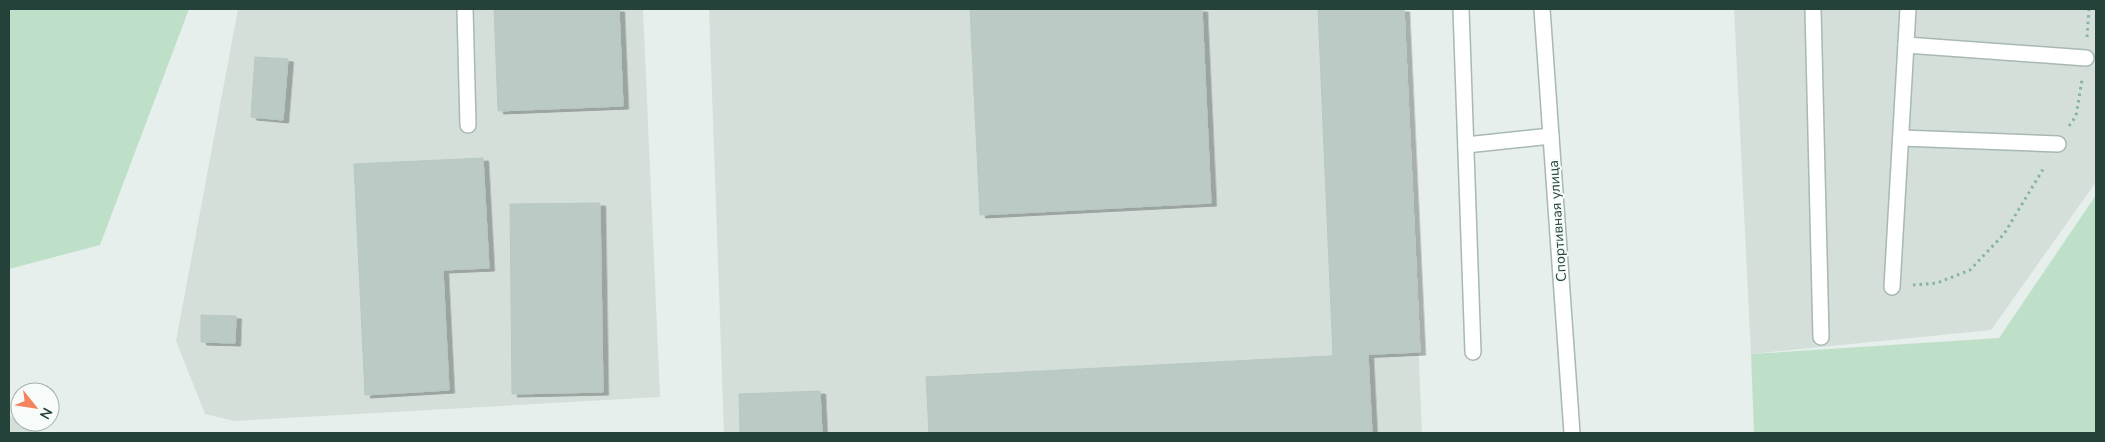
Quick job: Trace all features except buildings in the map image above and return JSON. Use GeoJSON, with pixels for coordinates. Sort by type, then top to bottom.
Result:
{"type":"FeatureCollection","features":[{"type":"Feature","properties":{"kind":"street"},"geometry":{"type":"LineString","coordinates":[[465,9],[468,125]]}},
{"type":"Feature","properties":{"kind":"street"},"geometry":{"type":"LineString","coordinates":[[1461,9],[1473,352]]}},
{"type":"Feature","properties":{"kind":"street","name":"Спортивная улица"},"geometry":{"type":"LineString","coordinates":[[1542,9],[1572,433]]}},
{"type":"Feature","properties":{"kind":"street"},"geometry":{"type":"LineString","coordinates":[[1812,9],[1821,337]]}},
{"type":"Feature","properties":{"kind":"street"},"geometry":{"type":"LineString","coordinates":[[1892,287],[1908,9]]}},
{"type":"Feature","properties":{"kind":"street"},"geometry":{"type":"LineString","coordinates":[[1906,46],[2086,58]]}},
{"type":"Feature","properties":{"kind":"street"},"geometry":{"type":"LineString","coordinates":[[1466,145],[1551,136]]}},
{"type":"Feature","properties":{"kind":"street"},"geometry":{"type":"LineString","coordinates":[[1901,138],[2058,144]]}},
{"type":"Feature","properties":{"kind":"path"},"geometry":{"type":"LineString","coordinates":[[1892,287],[1937,283],[1970,270],[2004,234],[2076,116],[2086,58],[2089,9]]}},
{"type":"Feature","properties":{"kind":"shaded area"},"geometry":{"type":"Polygon","coordinates":[[[238,9],[643,9],[660,397],[234,421],[205,414],[176,341],[238,9]]]}},
{"type":"Feature","properties":{"kind":"shaded area"},"geometry":{"type":"Polygon","coordinates":[[[709,9],[1404,9],[1422,433],[724,433],[709,9]]]}},
{"type":"Feature","properties":{"kind":"shaded area"},"geometry":{"type":"Polygon","coordinates":[[[1734,9],[2096,9],[2096,182],[1991,330],[1751,354],[1734,9]]]}},
{"type":"Feature","properties":{"kind":"shaded area"},"geometry":{"type":"Polygon","coordinates":[[[10,416],[10,432],[41,433],[9,433],[10,416]]]}},
{"type":"Feature","properties":{"kind":"green space"},"geometry":{"type":"Polygon","coordinates":[[[9,9],[189,9],[100,245],[9,269],[9,9]]]}},
{"type":"Feature","properties":{"kind":"green space"},"geometry":{"type":"Polygon","coordinates":[[[2096,195],[2096,433],[1754,433],[1751,354],[1999,338],[2096,195]]]}}]}
